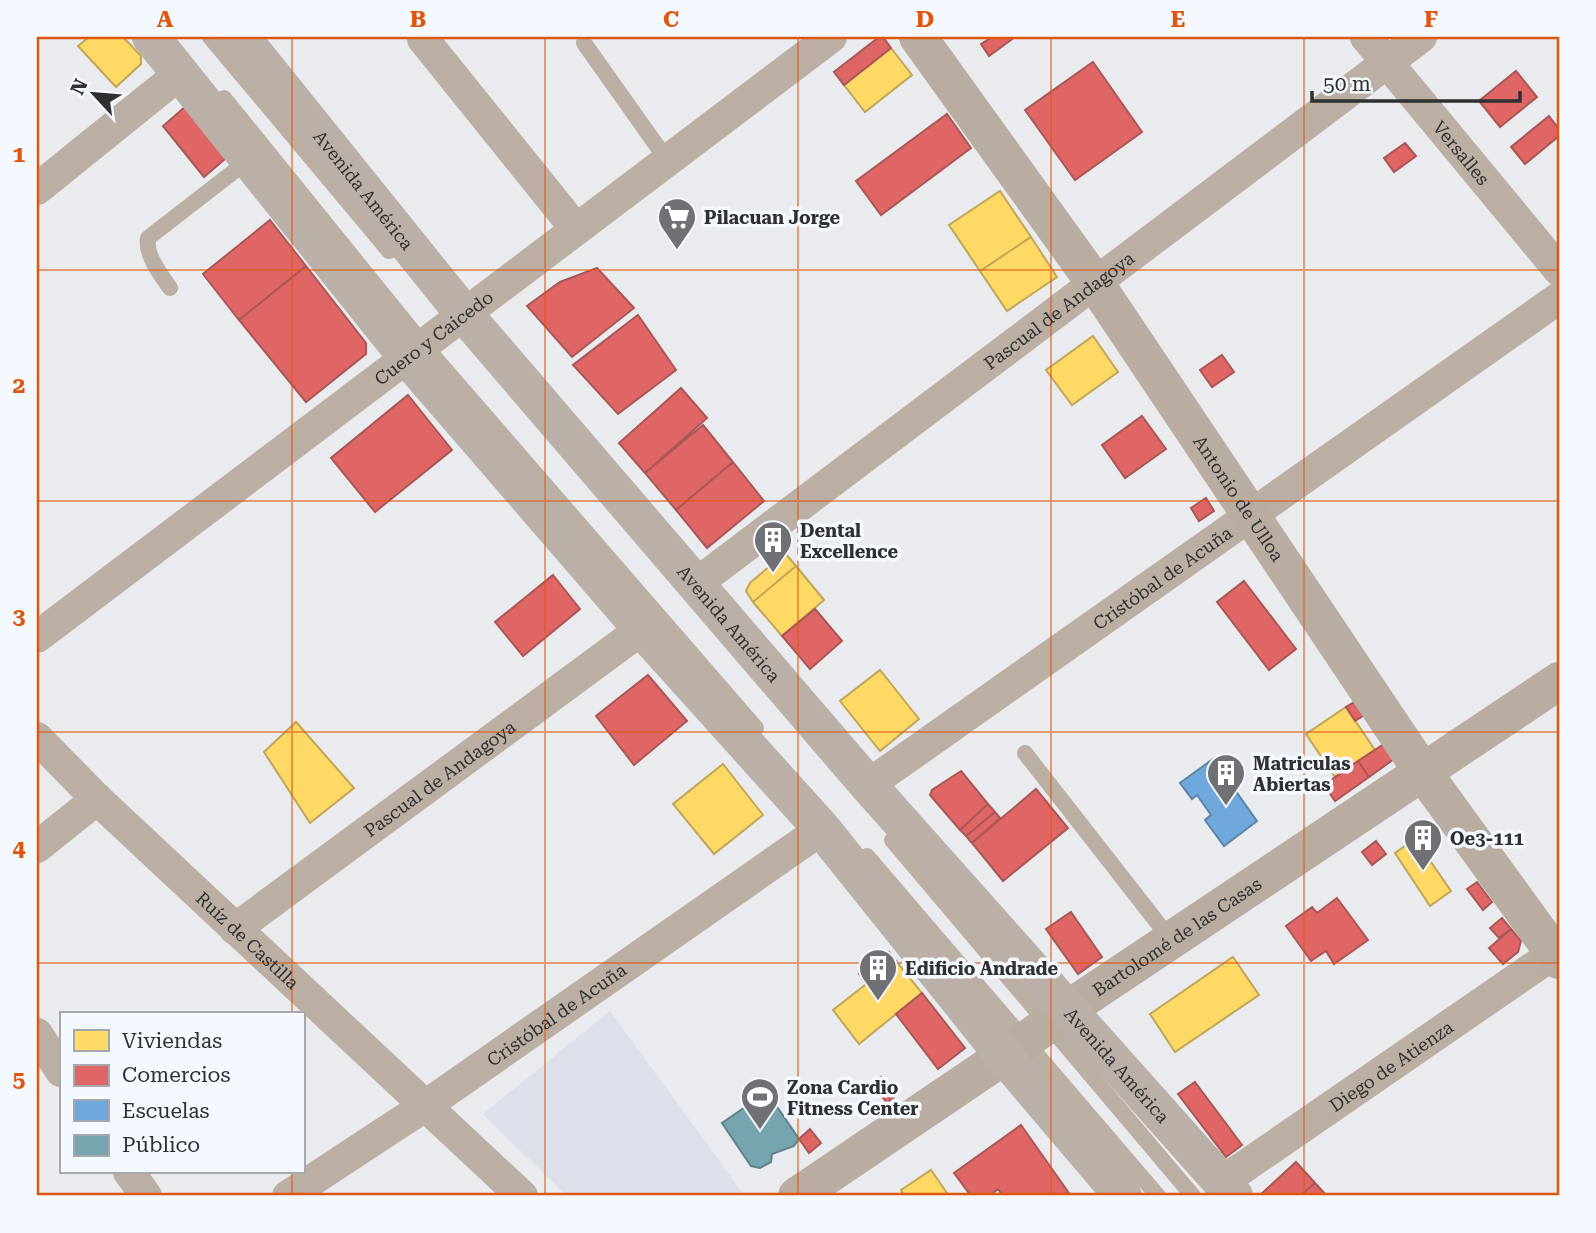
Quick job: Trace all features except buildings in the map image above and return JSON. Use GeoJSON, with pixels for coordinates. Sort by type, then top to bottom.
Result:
{"type":"FeatureCollection","features":[{"type":"Feature","properties":{"kind":"main road","name":"Avenida América"},"geometry":{"type":"LineString","coordinates":[[151,37],[196,77],[250,159],[415,350],[642,629],[1038,1032],[1216,1191]]}},
{"type":"Feature","properties":{"kind":"main road","name":"Avenida América"},"geometry":{"type":"LineString","coordinates":[[240,37],[455,323],[697,583],[868,785],[1038,1032],[1123,1196]]}},
{"type":"Feature","properties":{"kind":"street","name":"Cuero y Caicedo"},"geometry":{"type":"LineString","coordinates":[[37,637],[831,37]]}},
{"type":"Feature","properties":{"kind":"street","name":"Antonio de Ulloa"},"geometry":{"type":"LineString","coordinates":[[918,37],[1095,283],[1422,771],[1557,955]]}},
{"type":"Feature","properties":{"kind":"street","name":"Versalles"},"geometry":{"type":"LineString","coordinates":[[1366,37],[1559,270]]}},
{"type":"Feature","properties":{"kind":"street","name":"Pascual de Andagoya"},"geometry":{"type":"LineString","coordinates":[[697,583],[1421,37]]}},
{"type":"Feature","properties":{"kind":"street"},"geometry":{"type":"LineString","coordinates":[[423,39],[576,229]]}},
{"type":"Feature","properties":{"kind":"street"},"geometry":{"type":"LineString","coordinates":[[37,189],[196,77]]}},
{"type":"Feature","properties":{"kind":"street","name":"Cristóbal de Acuña"},"geometry":{"type":"LineString","coordinates":[[868,785],[1559,298]]}},
{"type":"Feature","properties":{"kind":"street","name":"Pascual de Andagoya"},"geometry":{"type":"LineString","coordinates":[[235,929],[642,629]]}},
{"type":"Feature","properties":{"kind":"street","name":"Bartolomé de las Casas"},"geometry":{"type":"LineString","coordinates":[[797,1196],[1171,940],[1559,681]]}},
{"type":"Feature","properties":{"kind":"street","name":"Ruíz de Castilla"},"geometry":{"type":"LineString","coordinates":[[37,738],[97,799],[522,1196]]}},
{"type":"Feature","properties":{"kind":"street"},"geometry":{"type":"LineString","coordinates":[[37,847],[97,799]]}},
{"type":"Feature","properties":{"kind":"street","name":"Cristóbal de Acuña"},"geometry":{"type":"LineString","coordinates":[[288,1196],[425,1106],[829,821]]}},
{"type":"Feature","properties":{"kind":"street","name":"Diego de Atienza"},"geometry":{"type":"LineString","coordinates":[[1216,1191],[1557,955]]}},
{"type":"Feature","properties":{"kind":"street"},"geometry":{"type":"LineString","coordinates":[[37,1034],[60,1069]]}},
{"type":"Feature","properties":{"kind":"street"},"geometry":{"type":"LineString","coordinates":[[130,1174],[146,1196]]}},
{"type":"Feature","properties":{"kind":"lane"},"geometry":{"type":"LineString","coordinates":[[210,37],[397,260]]}},
{"type":"Feature","properties":{"kind":"lane"},"geometry":{"type":"LineString","coordinates":[[584,43],[667,160]]}},
{"type":"Feature","properties":{"kind":"lane"},"geometry":{"type":"LineString","coordinates":[[196,77],[415,350],[765,737]]}},
{"type":"Feature","properties":{"kind":"lane"},"geometry":{"type":"LineString","coordinates":[[170,288],[153,260],[147,245],[148,238],[250,159]]}},
{"type":"Feature","properties":{"kind":"lane"},"geometry":{"type":"LineString","coordinates":[[1025,753],[1171,940]]}},
{"type":"Feature","properties":{"kind":"lane"},"geometry":{"type":"LineString","coordinates":[[882,828],[1038,1032],[1158,1196]]}},
{"type":"Feature","properties":{"kind":"lane"},"geometry":{"type":"LineString","coordinates":[[856,843],[1038,1032]]}},
{"type":"Feature","properties":{"kind":"shaded area"},"geometry":{"type":"Polygon","coordinates":[[[610,1011],[745,1196],[567,1196],[483,1114],[610,1011]]]}},
{"type":"Feature","properties":{"kind":"place","name":"Pilacuan Jorge"},"geometry":{"type":"Point","coordinates":[677,251]}},
{"type":"Feature","properties":{"kind":"place","name":"Dental Excellence"},"geometry":{"type":"Point","coordinates":[773,574]}},
{"type":"Feature","properties":{"kind":"place","name":"Matriculas Abiertas"},"geometry":{"type":"Point","coordinates":[1226,807]}},
{"type":"Feature","properties":{"kind":"place","name":"Oe3-111"},"geometry":{"type":"Point","coordinates":[1423,872]}},
{"type":"Feature","properties":{"kind":"place","name":"Edificio Andrade"},"geometry":{"type":"Point","coordinates":[878,1002]}},
{"type":"Feature","properties":{"kind":"place","name":"Zona Cardio Fitness Center"},"geometry":{"type":"Point","coordinates":[760,1131]}}]}
